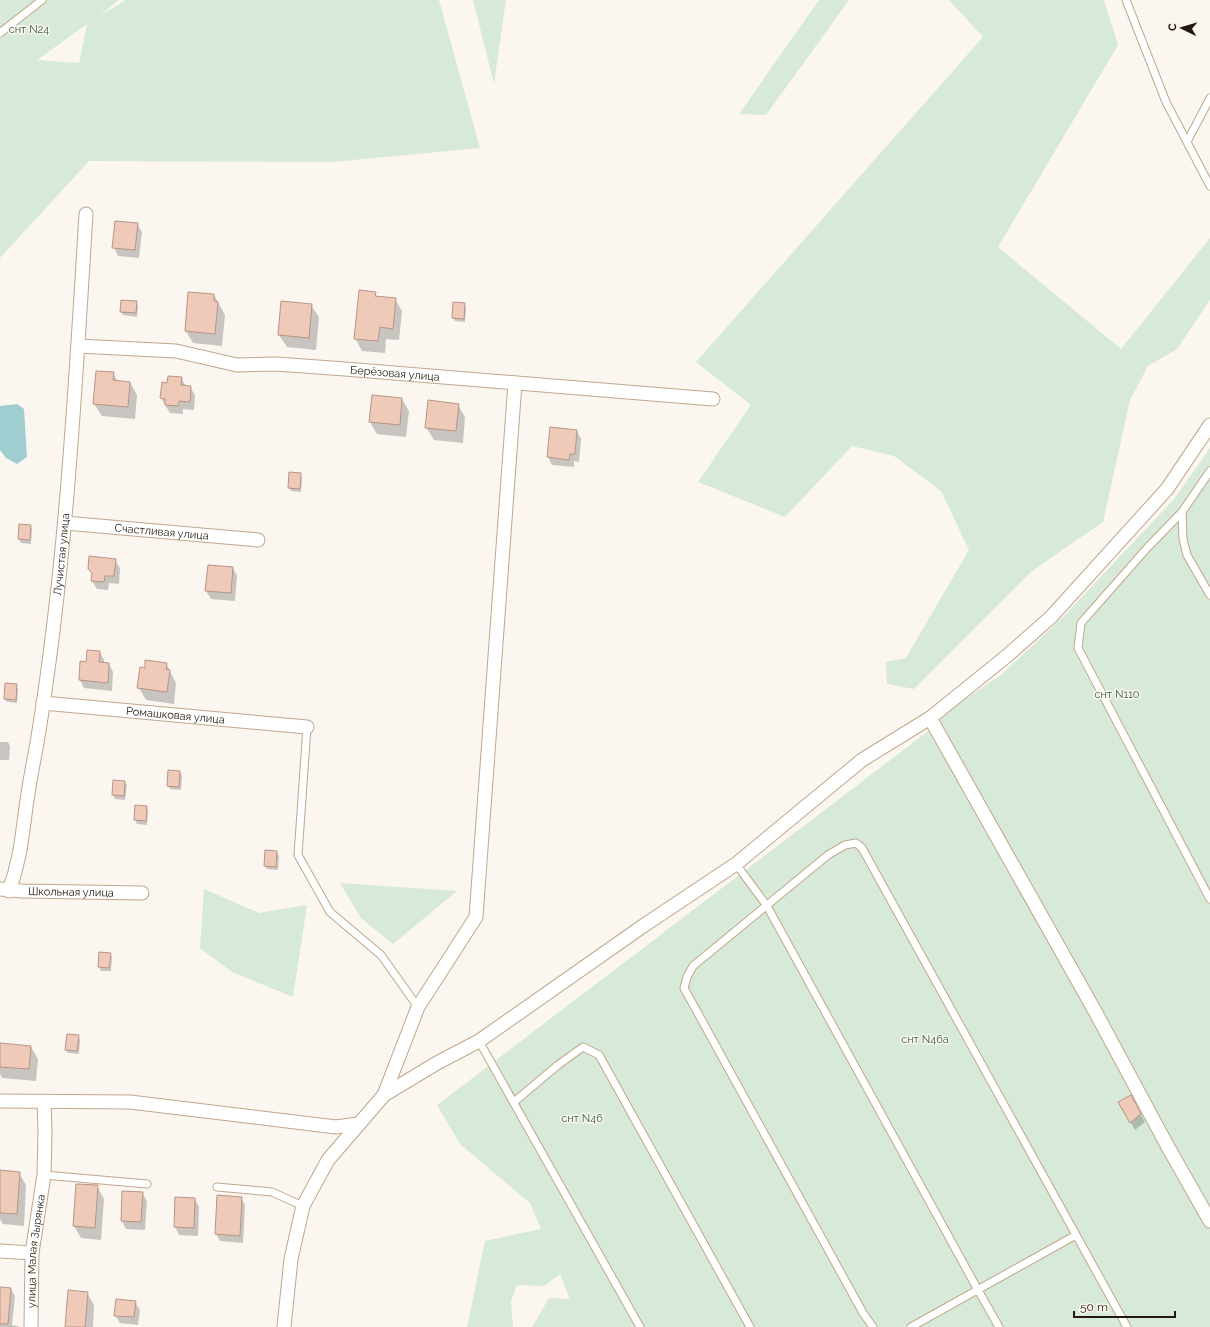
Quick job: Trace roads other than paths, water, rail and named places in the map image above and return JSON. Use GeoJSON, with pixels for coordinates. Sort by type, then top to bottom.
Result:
{"type":"FeatureCollection","features":[{"type":"Feature","properties":{"kind":"street","name":"Лучистая улица"},"geometry":{"type":"LineString","coordinates":[[5,890],[17,869],[21,850],[26,806],[43,703],[65,523],[86,214]]}},
{"type":"Feature","properties":{"kind":"street","name":"Берёзовая улица"},"geometry":{"type":"LineString","coordinates":[[78,346],[176,351],[237,364],[276,364],[713,400]]}},
{"type":"Feature","properties":{"kind":"street"},"geometry":{"type":"LineString","coordinates":[[384,1095],[418,1007],[476,917],[516,383]]}},
{"type":"Feature","properties":{"kind":"street"},"geometry":{"type":"LineString","coordinates":[[284,1327],[291,1258],[303,1206],[328,1160],[384,1095],[437,1063],[479,1041],[643,926],[736,864],[862,760],[930,718],[1008,656],[1051,617],[1167,489],[1210,425]]}},
{"type":"Feature","properties":{"kind":"street","name":"Счастливая улица"},"geometry":{"type":"LineString","coordinates":[[65,523],[258,540]]}},
{"type":"Feature","properties":{"kind":"street","name":"Ромашковая улица"},"geometry":{"type":"LineString","coordinates":[[43,703],[308,727]]}},
{"type":"Feature","properties":{"kind":"street"},"geometry":{"type":"LineString","coordinates":[[930,718],[1096,1013],[1168,1147],[1210,1221]]}},
{"type":"Feature","properties":{"kind":"street","name":"Школьная улица"},"geometry":{"type":"LineString","coordinates":[[5,890],[142,893]]}},
{"type":"Feature","properties":{"kind":"street"},"geometry":{"type":"LineString","coordinates":[[0,1101],[130,1102],[336,1127],[358,1124]]}},
{"type":"Feature","properties":{"kind":"street","name":"улица Малая Зырянка"},"geometry":{"type":"LineString","coordinates":[[31,1327],[32,1253],[44,1175],[44,1102]]}},
{"type":"Feature","properties":{"kind":"street"},"geometry":{"type":"LineString","coordinates":[[0,1251],[32,1253]]}},
{"type":"Feature","properties":{"kind":"lane"},"geometry":{"type":"LineString","coordinates":[[1126,0],[1166,102],[1210,186]]}},
{"type":"Feature","properties":{"kind":"lane"},"geometry":{"type":"LineString","coordinates":[[0,33],[38,1]]}},
{"type":"Feature","properties":{"kind":"lane"},"geometry":{"type":"LineString","coordinates":[[1187,142],[1210,98]]}},
{"type":"Feature","properties":{"kind":"lane"},"geometry":{"type":"LineString","coordinates":[[1210,471],[1182,512],[1148,547],[1081,623],[1078,648],[1210,899]]}},
{"type":"Feature","properties":{"kind":"lane"},"geometry":{"type":"LineString","coordinates":[[1182,512],[1183,539],[1188,555],[1210,595]]}},
{"type":"Feature","properties":{"kind":"lane"},"geometry":{"type":"LineString","coordinates":[[308,727],[298,855],[330,912],[381,955],[418,1007]]}},
{"type":"Feature","properties":{"kind":"lane"},"geometry":{"type":"LineString","coordinates":[[873,1327],[863,1313],[684,988],[687,977],[694,966],[828,855],[844,845],[856,842],[862,848],[1127,1327]]}},
{"type":"Feature","properties":{"kind":"lane"},"geometry":{"type":"LineString","coordinates":[[736,864],[767,906],[978,1290],[1000,1327]]}},
{"type":"Feature","properties":{"kind":"lane"},"geometry":{"type":"LineString","coordinates":[[479,1041],[640,1327]]}},
{"type":"Feature","properties":{"kind":"lane"},"geometry":{"type":"LineString","coordinates":[[514,1102],[558,1065],[583,1047],[599,1055],[750,1327]]}},
{"type":"Feature","properties":{"kind":"lane"},"geometry":{"type":"LineString","coordinates":[[44,1175],[147,1184]]}},
{"type":"Feature","properties":{"kind":"lane"},"geometry":{"type":"LineString","coordinates":[[217,1187],[272,1192],[303,1206]]}},
{"type":"Feature","properties":{"kind":"lane"},"geometry":{"type":"LineString","coordinates":[[911,1327],[1076,1235]]}},
{"type":"Feature","properties":{"kind":"water"},"geometry":{"type":"Polygon","coordinates":[[[17,404],[24,409],[27,457],[17,464],[6,458],[0,450],[0,406],[17,404]]]}},
{"type":"Feature","properties":{"kind":"park label","name":"снт N24"},"geometry":{"type":"Point","coordinates":[29,29]}},
{"type":"Feature","properties":{"kind":"park label","name":"снт N110"},"geometry":{"type":"Point","coordinates":[1117,694]}},
{"type":"Feature","properties":{"kind":"park label","name":"снт N46а"},"geometry":{"type":"Point","coordinates":[925,1039]}},
{"type":"Feature","properties":{"kind":"park label","name":"снт N46"},"geometry":{"type":"Point","coordinates":[582,1118]}}]}
